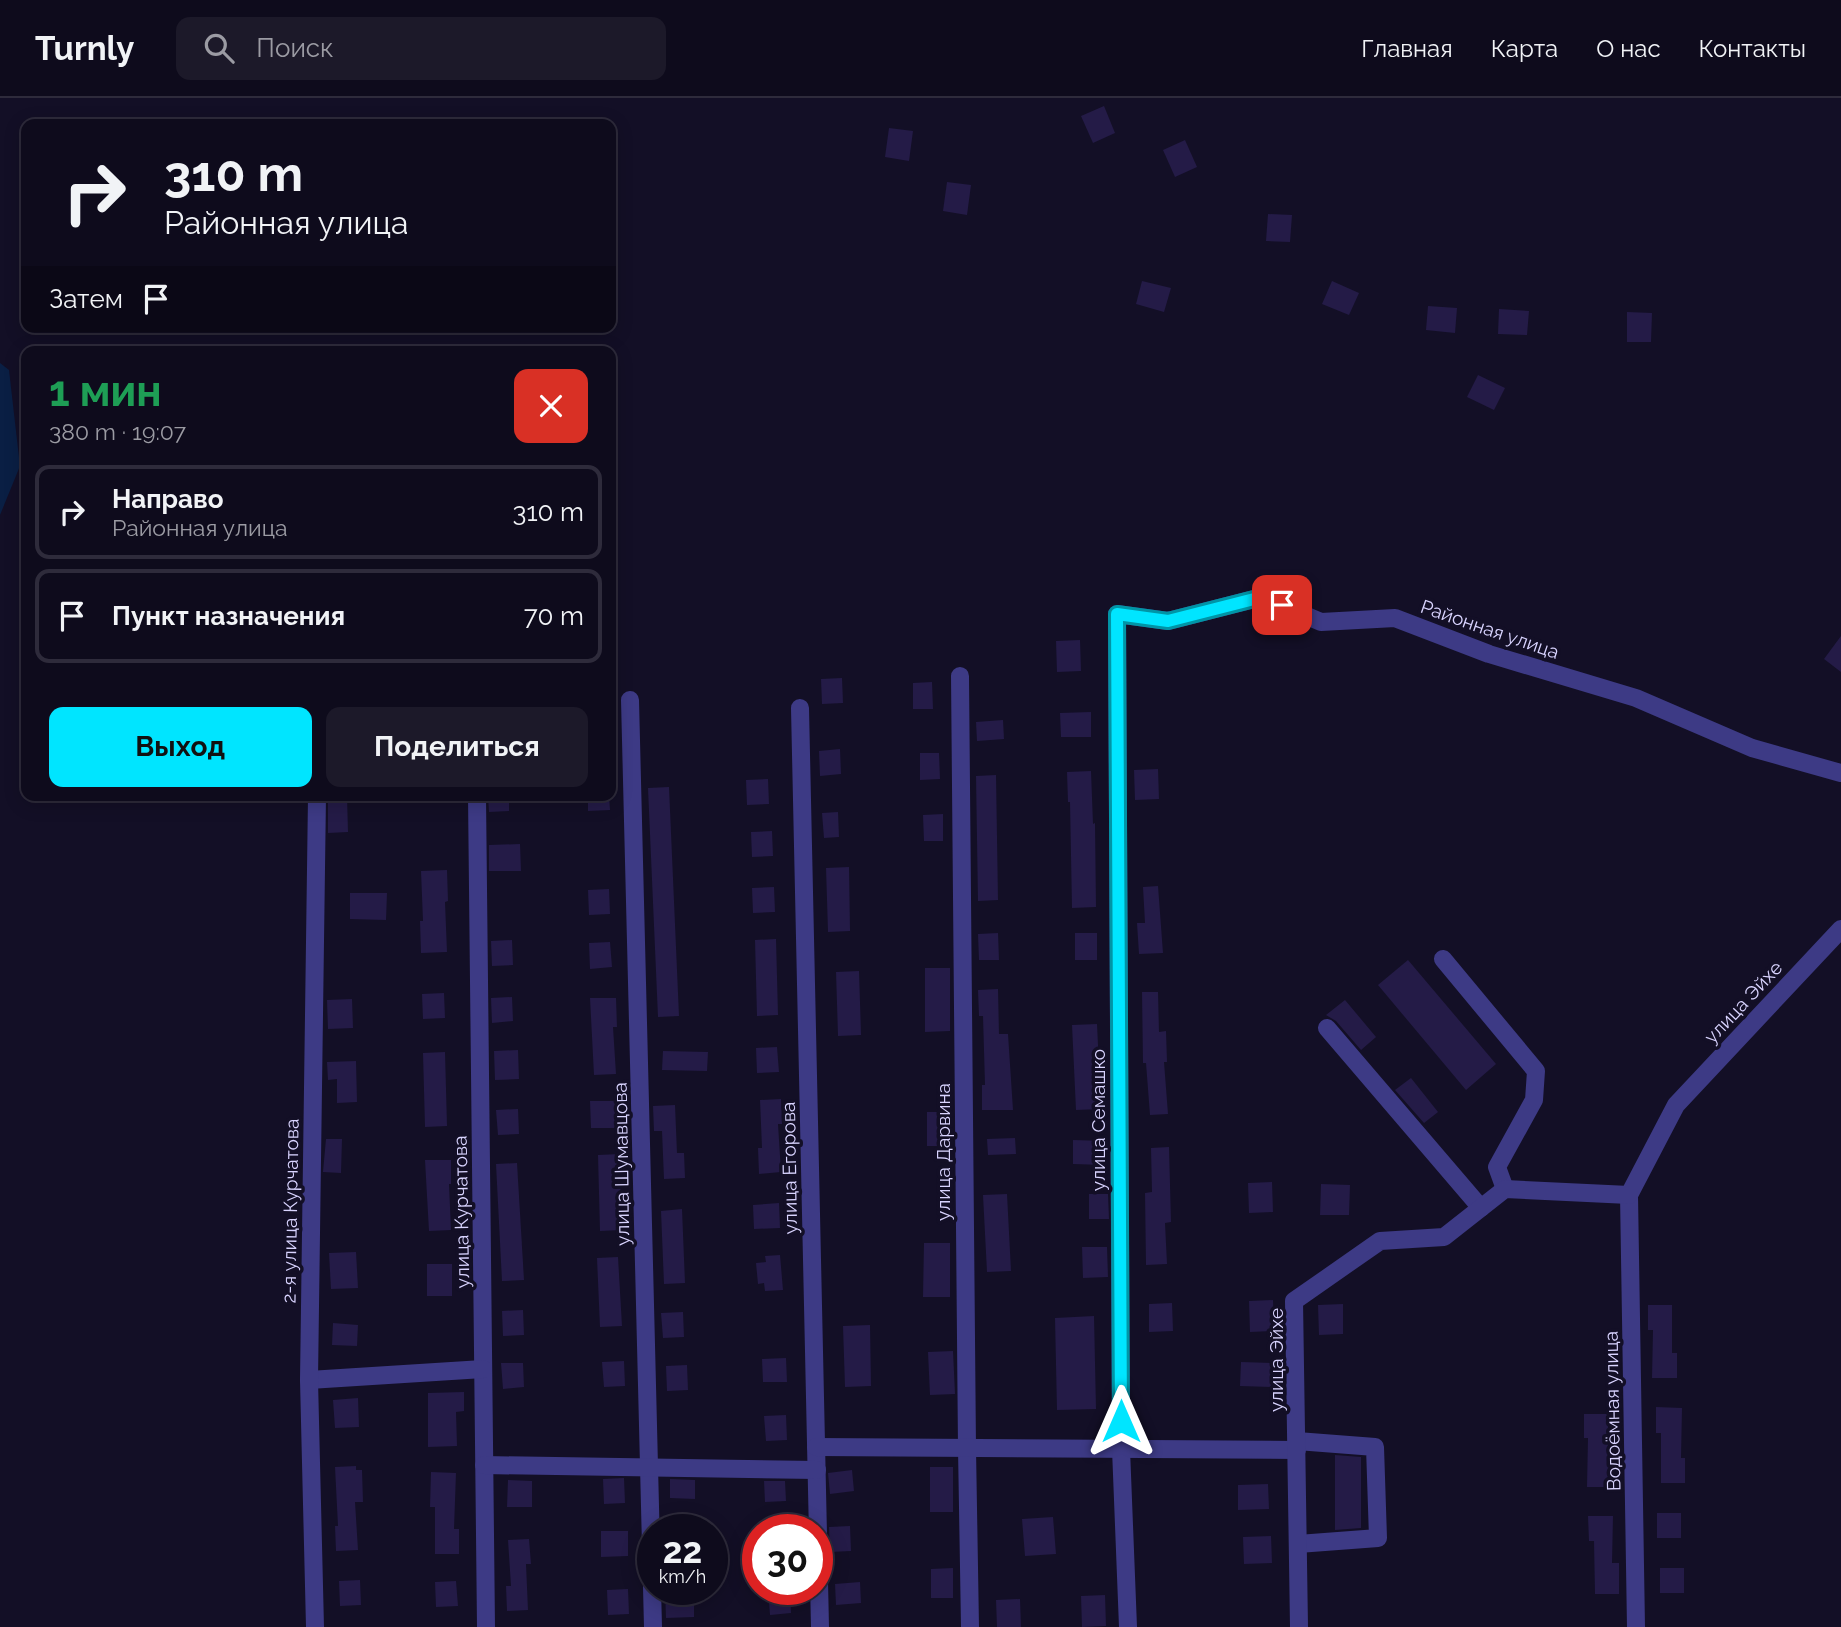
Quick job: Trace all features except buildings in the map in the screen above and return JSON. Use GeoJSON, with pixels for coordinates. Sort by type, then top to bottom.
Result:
{"type":"FeatureCollection","features":[{"type":"Feature","properties":{"kind":"street","name":"Районная улица"},"geometry":{"type":"LineString","coordinates":[[1117,614],[1168,621],[1262,597],[1321,622],[1395,618],[1489,654],[1636,698],[1752,748],[1841,773]]}},
{"type":"Feature","properties":{"kind":"street","name":"улица Семашко"},"geometry":{"type":"LineString","coordinates":[[1117,614],[1121,1449],[1128,1627]]}},
{"type":"Feature","properties":{"kind":"street","name":"улица Дарвина"},"geometry":{"type":"LineString","coordinates":[[960,676],[970,1627]]}},
{"type":"Feature","properties":{"kind":"street","name":"улица Шумавцова"},"geometry":{"type":"LineString","coordinates":[[630,700],[653,1627]]}},
{"type":"Feature","properties":{"kind":"street","name":"улица Егорова"},"geometry":{"type":"LineString","coordinates":[[800,708],[820,1627]]}},
{"type":"Feature","properties":{"kind":"street","name":"2-я улица Курчатова"},"geometry":{"type":"LineString","coordinates":[[315,1627],[309,1380],[317,801]]}},
{"type":"Feature","properties":{"kind":"street","name":"улица Курчатова"},"geometry":{"type":"LineString","coordinates":[[477,801],[486,1627]]}},
{"type":"Feature","properties":{"kind":"street","name":"улица Эйхе"},"geometry":{"type":"LineString","coordinates":[[1629,1195],[1676,1105],[1841,929]]}},
{"type":"Feature","properties":{"kind":"street"},"geometry":{"type":"LineString","coordinates":[[1443,959],[1536,1071],[1534,1100],[1497,1167],[1505,1189],[1629,1195]]}},
{"type":"Feature","properties":{"kind":"street"},"geometry":{"type":"LineString","coordinates":[[1327,1027],[1481,1208]]}},
{"type":"Feature","properties":{"kind":"street","name":"улица Эйхе"},"geometry":{"type":"LineString","coordinates":[[1299,1627],[1294,1301],[1380,1241],[1444,1237],[1505,1189]]}},
{"type":"Feature","properties":{"kind":"street","name":"Водоёмная улица"},"geometry":{"type":"LineString","coordinates":[[1629,1195],[1636,1627]]}},
{"type":"Feature","properties":{"kind":"street"},"geometry":{"type":"LineString","coordinates":[[309,1380],[483,1369]]}},
{"type":"Feature","properties":{"kind":"street"},"geometry":{"type":"LineString","coordinates":[[816,1447],[1375,1447],[1378,1538],[1298,1544]]}},
{"type":"Feature","properties":{"kind":"street"},"geometry":{"type":"LineString","coordinates":[[484,1465],[817,1470]]}},
{"type":"Feature","properties":{"kind":"water"},"geometry":{"type":"Polygon","coordinates":[[[0,363],[9,370],[20,466],[0,515],[0,363]]]}},
{"type":"Feature","properties":{"kind":"route"},"geometry":{"type":"LineString","coordinates":[[1121,1421],[1117,614],[1168,621],[1262,597],[1282,605]]}}]}
